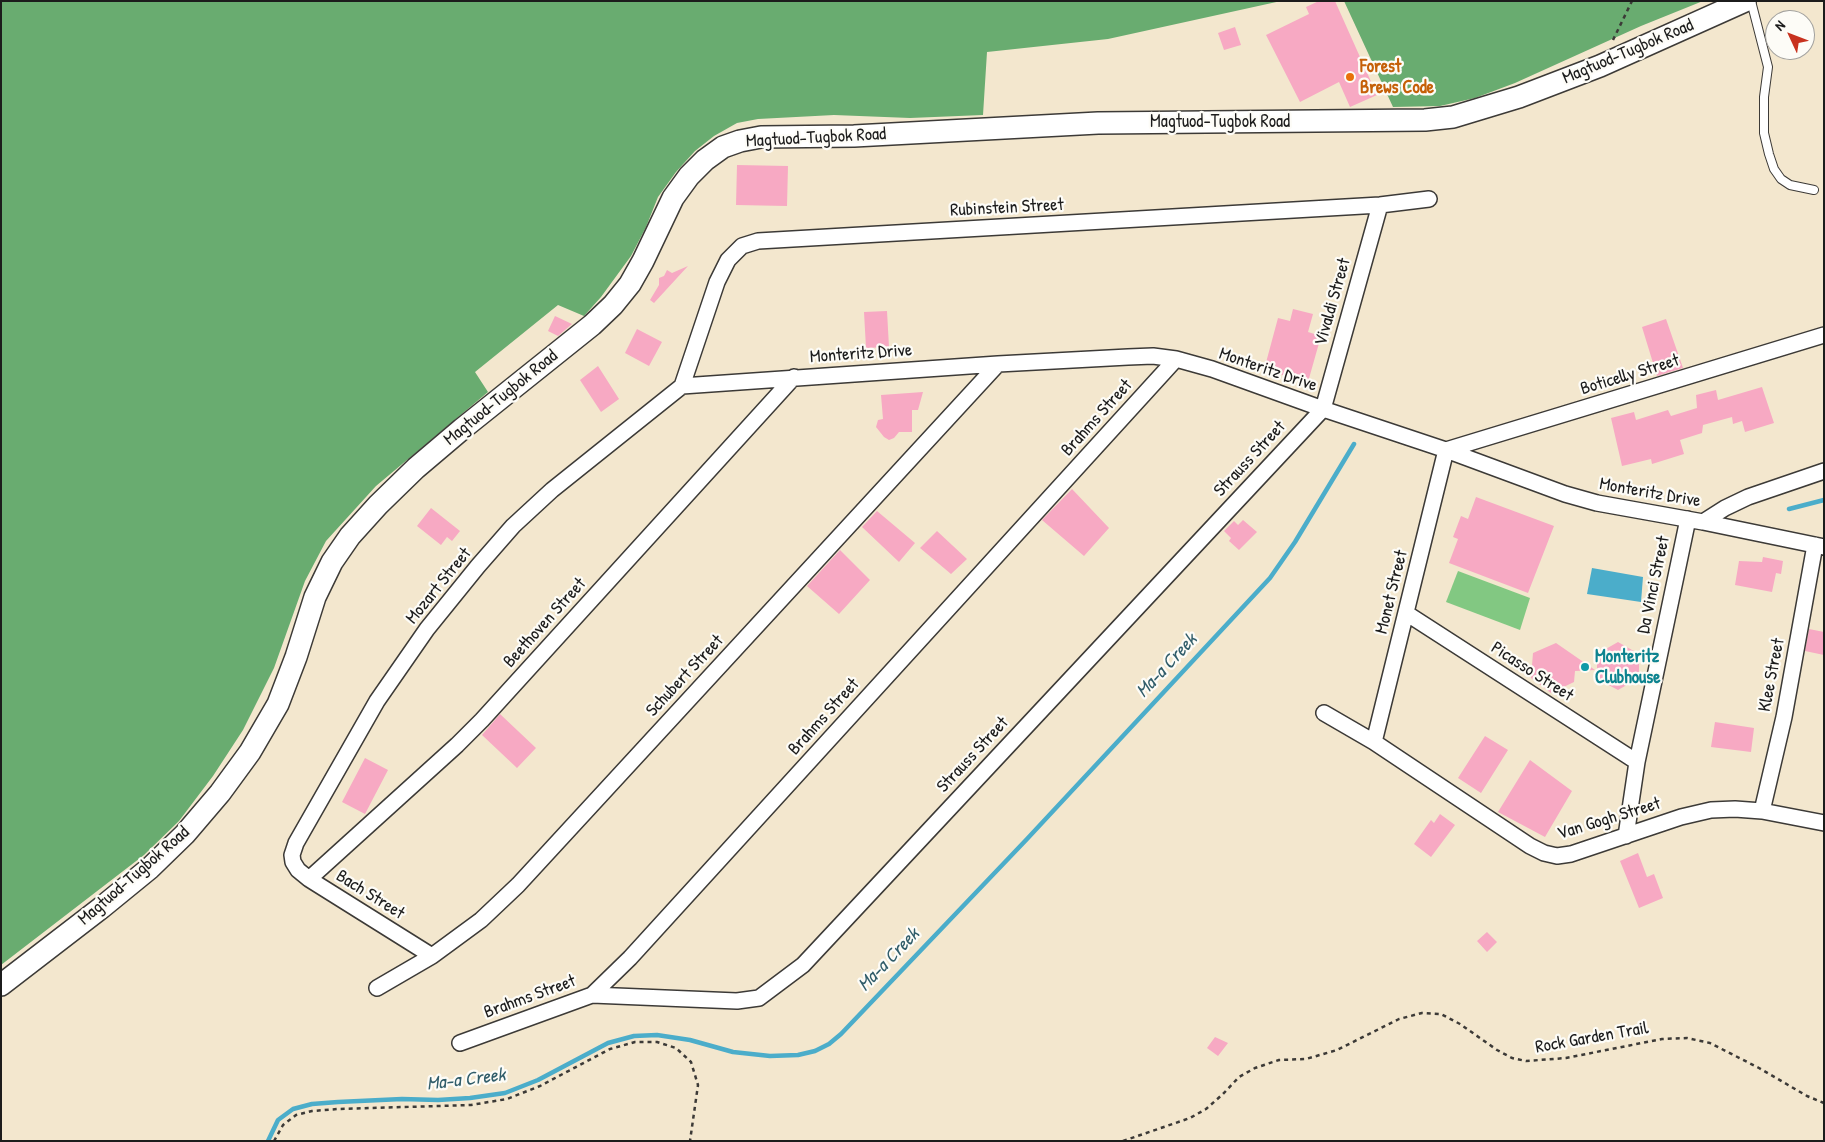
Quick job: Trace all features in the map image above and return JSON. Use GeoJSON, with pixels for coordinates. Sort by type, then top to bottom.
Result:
{"type":"FeatureCollection","features":[{"type":"Feature","properties":{"kind":"main road","name":"Magtuod-Tugbok Road"},"geometry":{"type":"LineString","coordinates":[[1,985],[150,868],[185,834],[220,793],[250,752],[278,704],[316,597],[332,562],[350,536],[416,468],[613,306],[630,284],[643,261],[673,198],[689,176],[705,160],[723,147],[761,137],[854,136],[1098,123],[1425,120],[1453,117],[1519,97],[1600,66],[1745,1]]}},
{"type":"Feature","properties":{"kind":"street","name":"Rubinstein Street"},"geometry":{"type":"LineString","coordinates":[[682,386],[717,282],[728,260],[742,246],[758,241],[1380,205],[1429,199]]}},
{"type":"Feature","properties":{"kind":"street","name":"Vivaldi Street"},"geometry":{"type":"LineString","coordinates":[[1323,409],[1380,205]]}},
{"type":"Feature","properties":{"kind":"street","name":"Boticelly Street"},"geometry":{"type":"LineString","coordinates":[[1446,450],[1824,335]]}},
{"type":"Feature","properties":{"kind":"street","name":"Monteritz Drive"},"geometry":{"type":"LineString","coordinates":[[682,386],[998,364],[1137,357],[1176,359],[1212,369],[1446,450],[1565,494],[1597,503],[1688,519],[1820,546]]}},
{"type":"Feature","properties":{"kind":"street","name":"Brahms Street"},"geometry":{"type":"LineString","coordinates":[[460,1043],[592,995],[630,958],[1176,359]]}},
{"type":"Feature","properties":{"kind":"street","name":"Schubert Street"},"geometry":{"type":"LineString","coordinates":[[377,988],[432,956],[481,920],[518,885],[998,364]]}},
{"type":"Feature","properties":{"kind":"street","name":"Beethoven Street"},"geometry":{"type":"LineString","coordinates":[[309,879],[482,720],[794,378]]}},
{"type":"Feature","properties":{"kind":"street","name":"Mozart Street"},"geometry":{"type":"LineString","coordinates":[[293,862],[292,855],[296,843],[378,701],[427,629],[478,566],[512,526],[552,490],[682,386]]}},
{"type":"Feature","properties":{"kind":"street","name":"Strauss Street"},"geometry":{"type":"LineString","coordinates":[[592,995],[738,1002],[759,998],[780,984],[803,965],[1323,409]]}},
{"type":"Feature","properties":{"kind":"street","name":"Monet Street"},"geometry":{"type":"LineString","coordinates":[[1374,742],[1446,450]]}},
{"type":"Feature","properties":{"kind":"street"},"geometry":{"type":"LineString","coordinates":[[1703,522],[1725,508],[1748,497],[1824,472]]}},
{"type":"Feature","properties":{"kind":"street","name":"Da Vinci Street"},"geometry":{"type":"LineString","coordinates":[[1626,836],[1637,762],[1688,519]]}},
{"type":"Feature","properties":{"kind":"street","name":"Klee Street"},"geometry":{"type":"LineString","coordinates":[[1762,811],[1820,546]]}},
{"type":"Feature","properties":{"kind":"street","name":"Picasso Street"},"geometry":{"type":"LineString","coordinates":[[1406,613],[1637,762]]}},
{"type":"Feature","properties":{"kind":"street","name":"Van Gogh Street"},"geometry":{"type":"LineString","coordinates":[[1324,713],[1374,742],[1530,846],[1558,856],[1570,854],[1681,817],[1711,810],[1762,811],[1824,823]]}},
{"type":"Feature","properties":{"kind":"street","name":"Bach Street"},"geometry":{"type":"LineString","coordinates":[[293,862],[298,870],[309,879],[432,956]]}},
{"type":"Feature","properties":{"kind":"lane"},"geometry":{"type":"LineString","coordinates":[[1751,1],[1768,67],[1764,97],[1764,133],[1769,154],[1774,169],[1781,179],[1790,185],[1814,190]]}},
{"type":"Feature","properties":{"kind":"path"},"geometry":{"type":"LineString","coordinates":[[1612,42],[1632,1]]}},
{"type":"Feature","properties":{"kind":"path","name":"Rock Garden Trail"},"geometry":{"type":"LineString","coordinates":[[1123,1141],[1190,1118],[1212,1104],[1239,1077],[1255,1068],[1279,1060],[1306,1058],[1337,1050],[1400,1019],[1422,1013],[1441,1014],[1460,1024],[1496,1050],[1512,1058],[1526,1061],[1566,1058],[1662,1038],[1687,1038],[1710,1043],[1759,1068],[1807,1096],[1824,1103]]}},
{"type":"Feature","properties":{"kind":"path"},"geometry":{"type":"LineString","coordinates":[[274,1141],[283,1125],[296,1115],[312,1111],[402,1106],[438,1107],[507,1099],[540,1086],[610,1049],[635,1042],[657,1042],[676,1048],[691,1062],[698,1085],[690,1141]]}},
{"type":"Feature","properties":{"kind":"green space"},"geometry":{"type":"Polygon","coordinates":[[[1,1],[1281,1],[1108,39],[987,52],[983,115],[910,118],[834,115],[758,119],[737,123],[714,136],[695,151],[676,172],[658,197],[646,227],[631,256],[601,297],[584,316],[558,305],[475,372],[488,392],[376,486],[326,541],[305,581],[274,668],[243,730],[213,776],[179,821],[144,855],[1,965],[1,1]]]}},
{"type":"Feature","properties":{"kind":"green space"},"geometry":{"type":"Polygon","coordinates":[[[1344,1],[1703,1],[1641,26],[1515,83],[1475,98],[1440,106],[1393,107],[1344,1]]]}},
{"type":"Feature","properties":{"kind":"green space"},"geometry":{"type":"Polygon","coordinates":[[[1458,571],[1530,598],[1520,630],[1446,602],[1458,571]]]}},
{"type":"Feature","properties":{"kind":"water"},"geometry":{"type":"Polygon","coordinates":[[[1592,568],[1643,577],[1641,602],[1587,594],[1592,568]]]}},
{"type":"Feature","properties":{"kind":"building"},"geometry":{"type":"Polygon","coordinates":[[[1319,1],[1335,1],[1377,95],[1350,107],[1339,82],[1300,102],[1266,35],[1309,14],[1306,7],[1319,1]]]}},
{"type":"Feature","properties":{"kind":"building"},"geometry":{"type":"Polygon","coordinates":[[[1235,27],[1241,45],[1224,50],[1218,33],[1235,27]]]}},
{"type":"Feature","properties":{"kind":"building"},"geometry":{"type":"Polygon","coordinates":[[[737,165],[788,166],[787,206],[736,205],[737,165]]]}},
{"type":"Feature","properties":{"kind":"building"},"geometry":{"type":"Polygon","coordinates":[[[688,266],[654,303],[650,300],[659,285],[659,278],[664,276],[667,270],[672,273],[688,266]]]}},
{"type":"Feature","properties":{"kind":"building"},"geometry":{"type":"Polygon","coordinates":[[[1293,309],[1313,314],[1308,332],[1321,336],[1308,382],[1264,370],[1278,318],[1290,321],[1293,309]]]}},
{"type":"Feature","properties":{"kind":"building"},"geometry":{"type":"Polygon","coordinates":[[[887,311],[889,347],[866,348],[864,312],[887,311]]]}},
{"type":"Feature","properties":{"kind":"building"},"geometry":{"type":"Polygon","coordinates":[[[555,316],[572,324],[558,336],[548,331],[555,316]]]}},
{"type":"Feature","properties":{"kind":"building"},"geometry":{"type":"Polygon","coordinates":[[[1666,319],[1683,368],[1657,376],[1642,327],[1666,319]]]}},
{"type":"Feature","properties":{"kind":"building"},"geometry":{"type":"Polygon","coordinates":[[[637,329],[662,342],[649,366],[625,353],[637,329]]]}},
{"type":"Feature","properties":{"kind":"building"},"geometry":{"type":"Polygon","coordinates":[[[598,366],[619,399],[601,412],[580,380],[598,366]]]}},
{"type":"Feature","properties":{"kind":"building"},"geometry":{"type":"Polygon","coordinates":[[[1762,387],[1774,423],[1745,432],[1742,421],[1733,424],[1732,417],[1703,425],[1702,433],[1680,440],[1684,454],[1652,464],[1651,459],[1622,466],[1611,418],[1634,412],[1636,420],[1668,410],[1671,416],[1697,408],[1696,395],[1716,390],[1718,400],[1762,387]]]}},
{"type":"Feature","properties":{"kind":"building"},"geometry":{"type":"Polygon","coordinates":[[[923,392],[918,410],[912,410],[912,432],[899,432],[894,438],[889,440],[884,437],[876,427],[878,420],[883,419],[881,395],[923,392]]]}},
{"type":"Feature","properties":{"kind":"building"},"geometry":{"type":"Polygon","coordinates":[[[1072,489],[1109,528],[1084,556],[1042,520],[1072,489]]]}},
{"type":"Feature","properties":{"kind":"building"},"geometry":{"type":"Polygon","coordinates":[[[1476,497],[1554,526],[1528,593],[1449,563],[1458,539],[1453,537],[1461,516],[1468,519],[1476,497]]]}},
{"type":"Feature","properties":{"kind":"building"},"geometry":{"type":"Polygon","coordinates":[[[431,508],[460,531],[452,541],[447,537],[441,545],[417,526],[431,508]]]}},
{"type":"Feature","properties":{"kind":"building"},"geometry":{"type":"Polygon","coordinates":[[[877,511],[915,543],[899,562],[862,527],[877,511]]]}},
{"type":"Feature","properties":{"kind":"building"},"geometry":{"type":"Polygon","coordinates":[[[1243,520],[1257,532],[1239,550],[1229,541],[1231,538],[1224,531],[1234,521],[1238,525],[1243,520]]]}},
{"type":"Feature","properties":{"kind":"building"},"geometry":{"type":"Polygon","coordinates":[[[937,531],[967,559],[951,574],[920,548],[937,531]]]}},
{"type":"Feature","properties":{"kind":"building"},"geometry":{"type":"Polygon","coordinates":[[[840,550],[870,580],[839,614],[807,586],[840,550]]]}},
{"type":"Feature","properties":{"kind":"building"},"geometry":{"type":"Polygon","coordinates":[[[1763,557],[1783,561],[1781,574],[1776,573],[1772,592],[1735,585],[1739,561],[1762,562],[1763,557]]]}},
{"type":"Feature","properties":{"kind":"building"},"geometry":{"type":"Polygon","coordinates":[[[1809,629],[1824,632],[1824,655],[1805,651],[1809,629]]]}},
{"type":"Feature","properties":{"kind":"building"},"geometry":{"type":"Polygon","coordinates":[[[1618,642],[1639,654],[1639,678],[1618,690],[1597,679],[1597,654],[1618,642]]]}},
{"type":"Feature","properties":{"kind":"building"},"geometry":{"type":"Polygon","coordinates":[[[1556,643],[1595,670],[1575,671],[1574,682],[1551,693],[1531,678],[1533,653],[1556,643]]]}},
{"type":"Feature","properties":{"kind":"building"},"geometry":{"type":"Polygon","coordinates":[[[500,714],[536,748],[517,768],[482,735],[500,714]]]}},
{"type":"Feature","properties":{"kind":"building"},"geometry":{"type":"Polygon","coordinates":[[[1715,722],[1754,728],[1751,752],[1711,747],[1715,722]]]}},
{"type":"Feature","properties":{"kind":"building"},"geometry":{"type":"Polygon","coordinates":[[[1485,736],[1508,750],[1481,793],[1458,778],[1485,736]]]}},
{"type":"Feature","properties":{"kind":"building"},"geometry":{"type":"Polygon","coordinates":[[[365,758],[388,770],[365,814],[342,802],[365,758]]]}},
{"type":"Feature","properties":{"kind":"building"},"geometry":{"type":"Polygon","coordinates":[[[1530,760],[1572,791],[1545,837],[1498,812],[1530,760]]]}},
{"type":"Feature","properties":{"kind":"building"},"geometry":{"type":"Polygon","coordinates":[[[1440,814],[1455,825],[1431,857],[1414,844],[1431,820],[1434,823],[1440,814]]]}},
{"type":"Feature","properties":{"kind":"building"},"geometry":{"type":"Polygon","coordinates":[[[1638,853],[1647,877],[1654,874],[1663,898],[1639,908],[1620,861],[1638,853]]]}},
{"type":"Feature","properties":{"kind":"building"},"geometry":{"type":"Polygon","coordinates":[[[1487,932],[1497,942],[1487,952],[1477,941],[1487,932]]]}},
{"type":"Feature","properties":{"kind":"building"},"geometry":{"type":"Polygon","coordinates":[[[1215,1037],[1228,1043],[1218,1056],[1207,1048],[1215,1037]]]}},
{"type":"Feature","properties":{"kind":"waterway","name":"Ma-a Creek"},"geometry":{"type":"LineString","coordinates":[[268,1141],[278,1120],[293,1109],[312,1104],[338,1102],[402,1099],[438,1100],[505,1093],[538,1080],[608,1043],[634,1036],[657,1035],[690,1040],[733,1052],[770,1056],[798,1055],[815,1051],[829,1044],[841,1034],[1027,839],[1270,578],[1295,542],[1354,444]]}},
{"type":"Feature","properties":{"kind":"waterway","name":"Ma-a Creek"},"geometry":{"type":"LineString","coordinates":[[1789,509],[1824,500]]}},
{"type":"Feature","properties":{"kind":"place","name":"Forest Brews Code"},"geometry":{"type":"Point","coordinates":[1350,77]}},
{"type":"Feature","properties":{"kind":"place","name":"Monteritz Clubhouse"},"geometry":{"type":"Point","coordinates":[1585,667]}}]}
